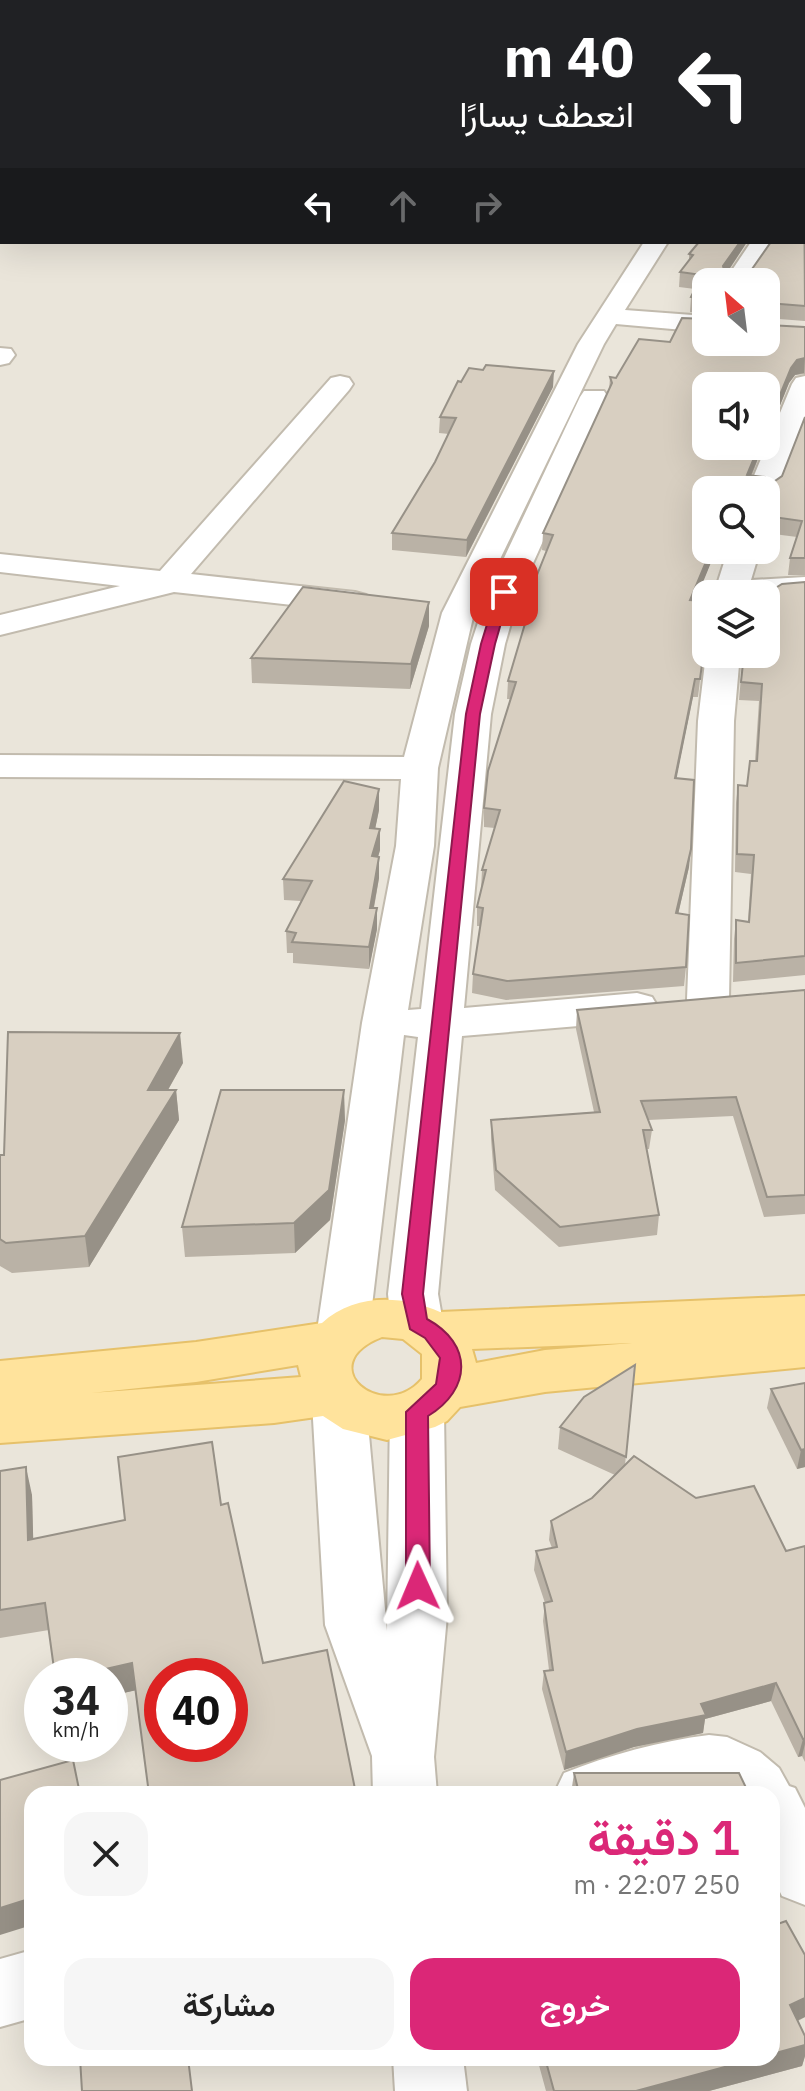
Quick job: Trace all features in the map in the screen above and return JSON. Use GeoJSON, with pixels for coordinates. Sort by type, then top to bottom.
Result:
{"type":"FeatureCollection","features":[{"type":"Feature","properties":{"kind":"main road"},"geometry":{"type":"LineString","coordinates":[[0,1382],[196,1362],[309,1343],[337,1337],[360,1322],[379,1318],[398,1318],[425,1327],[719,1321],[805,1315]]}},
{"type":"Feature","properties":{"kind":"main road"},"geometry":{"type":"LineString","coordinates":[[425,1327],[444,1344],[451,1358],[451,1374],[431,1400]]}},
{"type":"Feature","properties":{"kind":"main road"},"geometry":{"type":"LineString","coordinates":[[337,1337],[324,1357],[323,1373],[336,1398],[355,1412],[397,1418],[431,1400],[545,1371],[805,1347]]}},
{"type":"Feature","properties":{"kind":"main road"},"geometry":{"type":"LineString","coordinates":[[0,1421],[336,1398]]}},
{"type":"Feature","properties":{"kind":"street"},"geometry":{"type":"LineString","coordinates":[[425,1327],[413,1294],[473,714],[488,644],[504,592],[620,318],[655,244]]}},
{"type":"Feature","properties":{"kind":"street"},"geometry":{"type":"LineString","coordinates":[[337,1337],[384,1023],[415,846],[420,768],[442,611],[534,452],[620,318],[679,244]]}},
{"type":"Feature","properties":{"kind":"street"},"geometry":{"type":"LineString","coordinates":[[745,268],[762,244]]}},
{"type":"Feature","properties":{"kind":"street"},"geometry":{"type":"LineString","coordinates":[[620,318],[692,323]]}},
{"type":"Feature","properties":{"kind":"street"},"geometry":{"type":"LineString","coordinates":[[0,625],[103,597],[166,584],[340,384]]}},
{"type":"Feature","properties":{"kind":"street"},"geometry":{"type":"LineString","coordinates":[[769,476],[805,384]]}},
{"type":"Feature","properties":{"kind":"street"},"geometry":{"type":"LineString","coordinates":[[0,563],[166,584],[381,605]]}},
{"type":"Feature","properties":{"kind":"street"},"geometry":{"type":"LineString","coordinates":[[780,589],[805,587]]}},
{"type":"Feature","properties":{"kind":"street"},"geometry":{"type":"LineString","coordinates":[[384,1023],[500,1020],[729,998],[716,721],[722,668]]}},
{"type":"Feature","properties":{"kind":"street"},"geometry":{"type":"LineString","coordinates":[[0,766],[420,768]]}},
{"type":"Feature","properties":{"kind":"street"},"geometry":{"type":"LineString","coordinates":[[336,1398],[355,1625],[404,1776]]}},
{"type":"Feature","properties":{"kind":"street"},"geometry":{"type":"LineString","coordinates":[[404,1776],[418,1616],[431,1400]]}},
{"type":"Feature","properties":{"kind":"street"},"geometry":{"type":"LineString","coordinates":[[618,1786],[719,1764],[739,1772],[753,1786]]}},
{"type":"Feature","properties":{"kind":"street"},"geometry":{"type":"LineString","coordinates":[[780,1825],[805,1873]]}},
{"type":"Feature","properties":{"kind":"street"},"geometry":{"type":"LineString","coordinates":[[0,1993],[24,1986]]}},
{"type":"Feature","properties":{"kind":"street"},"geometry":{"type":"LineString","coordinates":[[429,2066],[431,2091]]}},
{"type":"Feature","properties":{"kind":"shaded area"},"geometry":{"type":"Polygon","coordinates":[[[0,244],[805,244],[805,2091],[0,2091],[0,244]]]}},
{"type":"Feature","properties":{"kind":"building"},"geometry":{"type":"Polygon","coordinates":[[[697,244],[739,244],[723,266],[692,268],[692,274],[680,272],[697,244]]]}},
{"type":"Feature","properties":{"kind":"building"},"geometry":{"type":"Polygon","coordinates":[[[770,244],[805,244],[805,306],[780,304],[780,268],[753,268],[770,244]]]}},
{"type":"Feature","properties":{"kind":"building"},"geometry":{"type":"Polygon","coordinates":[[[682,318],[692,318],[692,356],[780,356],[780,326],[805,327],[805,358],[797,360],[791,368],[780,395],[780,372],[692,372],[692,460],[753,460],[747,475],[756,476],[692,476],[692,564],[705,564],[698,580],[692,580],[690,600],[692,668],[702,668],[700,679],[695,679],[675,778],[694,780],[691,849],[676,913],[689,915],[686,967],[507,981],[473,974],[483,908],[477,907],[486,870],[482,870],[500,810],[484,808],[488,771],[516,682],[508,681],[535,590],[531,590],[553,535],[543,533],[612,383],[610,377],[616,378],[639,339],[670,342],[682,318]]]}},
{"type":"Feature","properties":{"kind":"building"},"geometry":{"type":"Polygon","coordinates":[[[486,365],[554,371],[467,540],[392,533],[435,462],[456,418],[440,417],[458,381],[461,382],[469,368],[483,370],[486,365]]]}},
{"type":"Feature","properties":{"kind":"building"},"geometry":{"type":"Polygon","coordinates":[[[805,417],[805,558],[790,558],[802,521],[780,518],[780,477],[805,417]]]}},
{"type":"Feature","properties":{"kind":"building"},"geometry":{"type":"Polygon","coordinates":[[[805,582],[805,956],[736,963],[736,920],[749,922],[754,855],[737,854],[738,785],[747,786],[750,761],[757,761],[762,684],[741,682],[742,668],[780,668],[782,584],[805,582]]]}},
{"type":"Feature","properties":{"kind":"building"},"geometry":{"type":"Polygon","coordinates":[[[303,587],[429,602],[411,664],[251,658],[303,587]]]}},
{"type":"Feature","properties":{"kind":"building"},"geometry":{"type":"Polygon","coordinates":[[[344,781],[379,789],[370,828],[380,829],[372,856],[379,857],[370,908],[377,908],[369,947],[292,942],[296,933],[286,931],[312,881],[283,879],[344,781]]]}},
{"type":"Feature","properties":{"kind":"building"},"geometry":{"type":"Polygon","coordinates":[[[805,990],[805,1195],[767,1197],[736,1097],[641,1101],[652,1130],[643,1130],[659,1215],[560,1227],[496,1170],[491,1120],[600,1112],[577,1010],[805,990]]]}},
{"type":"Feature","properties":{"kind":"building"},"geometry":{"type":"Polygon","coordinates":[[[8,1032],[180,1033],[148,1090],[176,1090],[85,1236],[6,1243],[0,1239],[0,1155],[4,1155],[8,1032]]]}},
{"type":"Feature","properties":{"kind":"building"},"geometry":{"type":"Polygon","coordinates":[[[221,1090],[344,1090],[329,1190],[294,1223],[182,1227],[221,1090]]]}},
{"type":"Feature","properties":{"kind":"building"},"geometry":{"type":"Polygon","coordinates":[[[635,1365],[626,1457],[560,1427],[584,1397],[635,1365]]]}},
{"type":"Feature","properties":{"kind":"building"},"geometry":{"type":"Polygon","coordinates":[[[805,1383],[805,1449],[801,1450],[771,1389],[805,1383]]]}},
{"type":"Feature","properties":{"kind":"building"},"geometry":{"type":"Polygon","coordinates":[[[212,1442],[221,1505],[228,1503],[263,1663],[327,1650],[354,1786],[148,1786],[145,1762],[248,1762],[248,1658],[144,1658],[144,1755],[132,1663],[128,1664],[128,1658],[53,1658],[45,1603],[0,1610],[0,1471],[26,1467],[28,1540],[125,1520],[118,1457],[212,1442]]]}},
{"type":"Feature","properties":{"kind":"building"},"geometry":{"type":"Polygon","coordinates":[[[634,1456],[696,1498],[754,1486],[786,1551],[805,1546],[805,1739],[776,1683],[701,1704],[706,1715],[637,1729],[566,1752],[544,1671],[553,1670],[544,1603],[552,1601],[536,1551],[557,1547],[551,1521],[592,1498],[634,1456]]]}},
{"type":"Feature","properties":{"kind":"building"},"geometry":{"type":"Polygon","coordinates":[[[73,1762],[78,1786],[24,1786],[24,1900],[0,1908],[0,1780],[73,1762]]]}},
{"type":"Feature","properties":{"kind":"building"},"geometry":{"type":"Polygon","coordinates":[[[574,1773],[739,1773],[745,1786],[577,1786],[574,1773]]]}},
{"type":"Feature","properties":{"kind":"building"},"geometry":{"type":"Polygon","coordinates":[[[786,1921],[805,1955],[805,1998],[790,2005],[805,2036],[805,2045],[780,2052],[780,1923],[786,1921]]]}},
{"type":"Feature","properties":{"kind":"building"},"geometry":{"type":"Polygon","coordinates":[[[80,2066],[189,2066],[192,2091],[82,2091],[80,2066]]]}},
{"type":"Feature","properties":{"kind":"building"},"geometry":{"type":"Polygon","coordinates":[[[547,2066],[728,2066],[636,2091],[554,2091],[547,2066]]]}},
{"type":"Feature","properties":{"kind":"route"},"geometry":{"type":"LineString","coordinates":[[418,1586],[417,1412],[434,1402],[445,1389],[451,1374],[451,1358],[433,1332],[417,1323],[413,1294],[473,714],[488,644],[504,592]]}}]}
